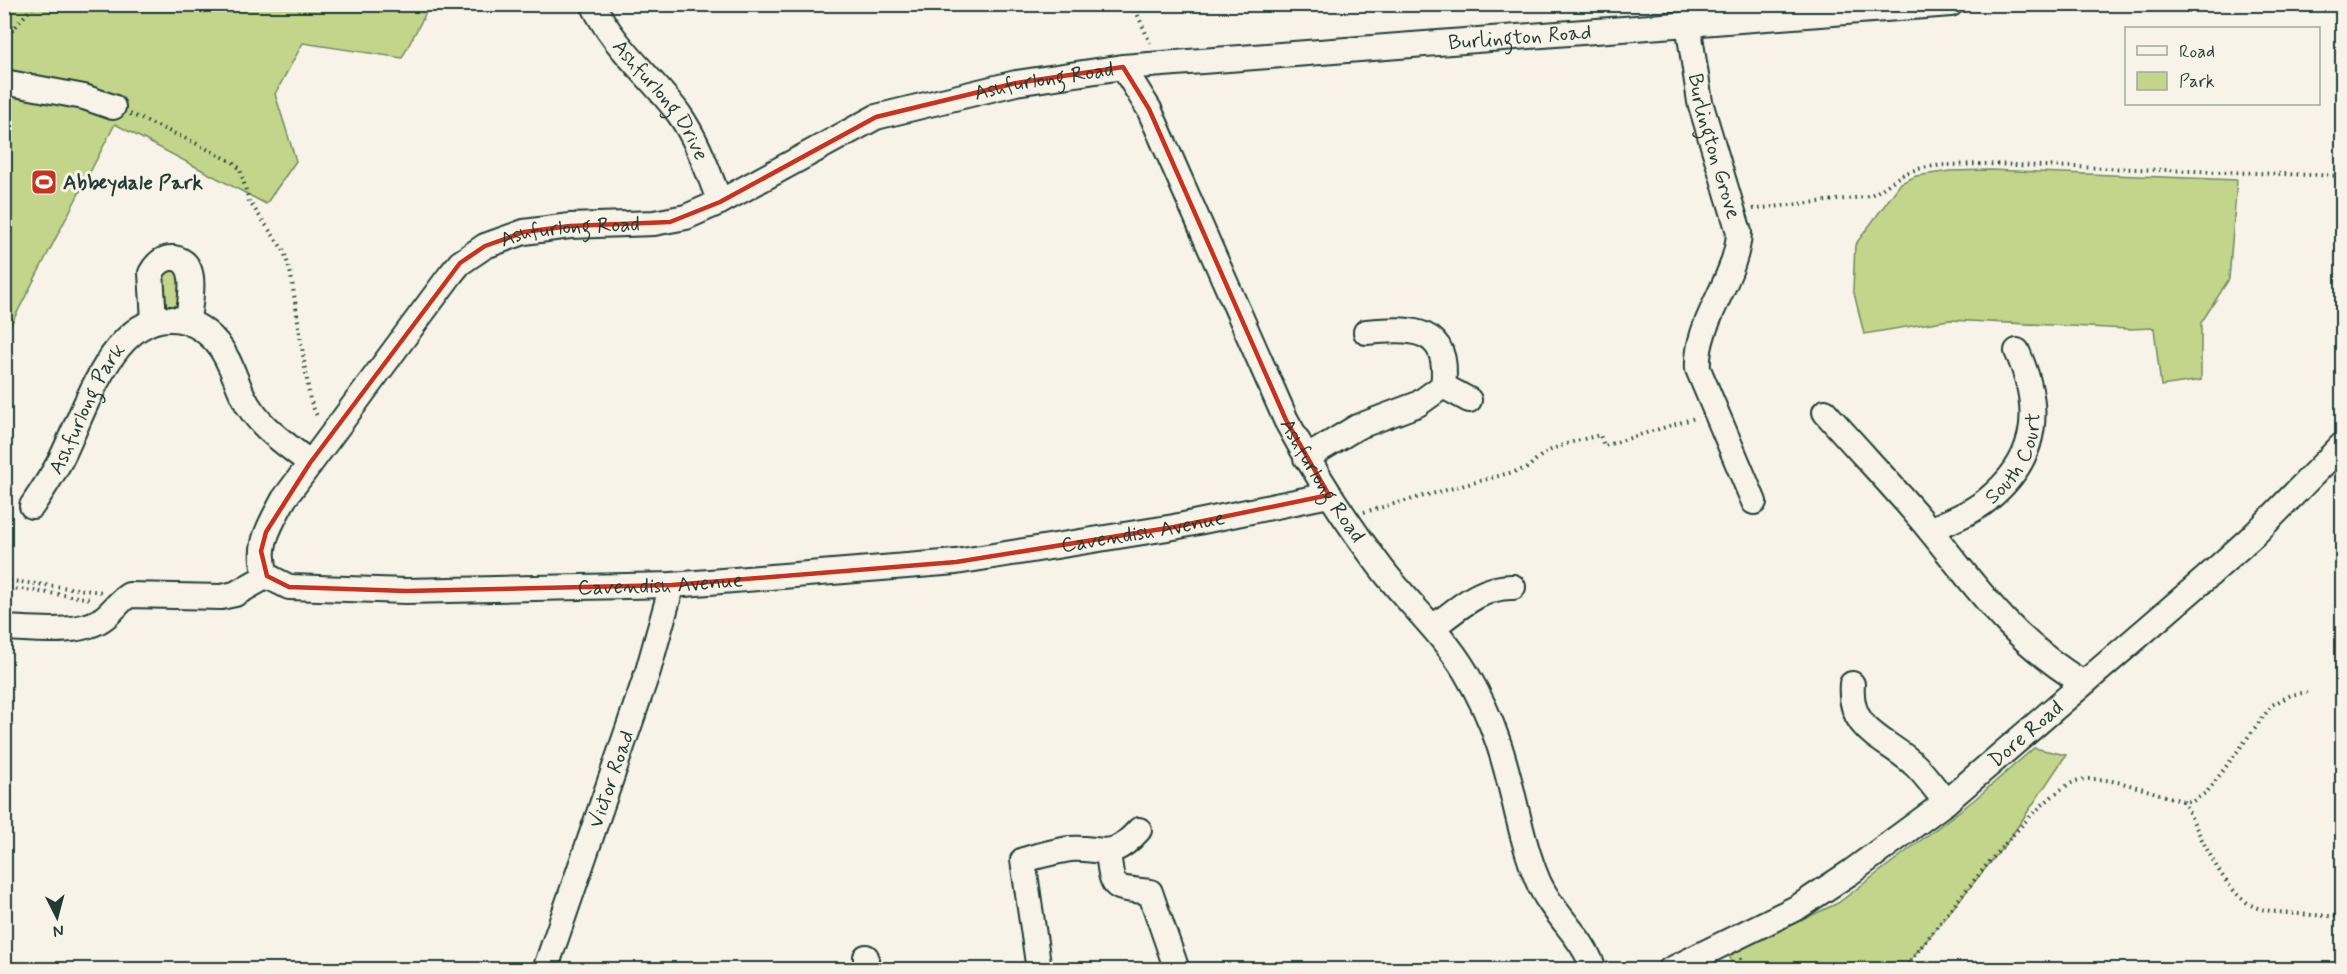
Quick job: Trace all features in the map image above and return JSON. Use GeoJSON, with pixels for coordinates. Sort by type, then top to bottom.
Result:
{"type":"FeatureCollection","features":[{"type":"Feature","properties":{"kind":"street","name":"Ashfurlong Drive"},"geometry":{"type":"LineString","coordinates":[[593,4],[602,22],[625,55],[678,113],[689,129],[720,202]]}},
{"type":"Feature","properties":{"kind":"street","name":"Burlington Road"},"geometry":{"type":"LineString","coordinates":[[1123,67],[1160,66],[1951,4]]}},
{"type":"Feature","properties":{"kind":"street","name":"Burlington Grove"},"geometry":{"type":"LineString","coordinates":[[1688,23],[1700,102],[1711,145],[1738,222],[1738,247],[1732,268],[1703,337],[1698,358],[1702,380],[1754,502]]}},
{"type":"Feature","properties":{"kind":"street","name":"Ashfurlong Road"},"geometry":{"type":"LineString","coordinates":[[267,576],[261,551],[266,532],[310,463],[460,263],[485,246],[524,232],[570,226],[670,222],[720,202],[876,117],[1016,83],[1123,67],[1149,109],[1286,420],[1306,458],[1329,495],[1383,571],[1433,627],[1466,672],[1498,741],[1522,837],[1538,881],[1551,907],[1585,949],[1594,969]]}},
{"type":"Feature","properties":{"kind":"street"},"geometry":{"type":"LineString","coordinates":[[4,82],[84,97],[113,107]]}},
{"type":"Feature","properties":{"kind":"street"},"geometry":{"type":"LineString","coordinates":[[188,321],[191,275],[183,262],[174,258],[164,260],[151,273],[154,320],[188,321],[209,334],[224,353],[243,396],[257,418],[310,463]]}},
{"type":"Feature","properties":{"kind":"street","name":"Ashfurlong Park"},"geometry":{"type":"LineString","coordinates":[[32,506],[60,462],[106,364],[133,333],[154,320]]}},
{"type":"Feature","properties":{"kind":"street"},"geometry":{"type":"LineString","coordinates":[[1366,332],[1392,330],[1427,334],[1437,346],[1443,359],[1443,386]]}},
{"type":"Feature","properties":{"kind":"street","name":"South Court"},"geometry":{"type":"LineString","coordinates":[[1930,530],[1966,513],[1994,495],[2014,473],[2026,451],[2034,422],[2033,399],[2017,351]]}},
{"type":"Feature","properties":{"kind":"street"},"geometry":{"type":"LineString","coordinates":[[1306,458],[1357,427],[1418,404],[1443,386]]}},
{"type":"Feature","properties":{"kind":"street"},"geometry":{"type":"LineString","coordinates":[[1443,386],[1469,400]]}},
{"type":"Feature","properties":{"kind":"street"},"geometry":{"type":"LineString","coordinates":[[1825,412],[1930,530],[2010,629],[2057,667],[2083,683]]}},
{"type":"Feature","properties":{"kind":"street","name":"Dore Road"},"geometry":{"type":"LineString","coordinates":[[1670,969],[1798,907],[1851,872],[1946,802],[2214,571],[2343,446]]}},
{"type":"Feature","properties":{"kind":"street","name":"Cavendish Avenue"},"geometry":{"type":"LineString","coordinates":[[267,576],[289,587],[406,591],[672,585],[956,561],[1165,528],[1329,495]]}},
{"type":"Feature","properties":{"kind":"street"},"geometry":{"type":"LineString","coordinates":[[4,628],[76,629],[105,618],[123,599],[221,597],[235,594],[267,576]]}},
{"type":"Feature","properties":{"kind":"street","name":"Victor Road"},"geometry":{"type":"LineString","coordinates":[[544,969],[648,671],[672,585]]}},
{"type":"Feature","properties":{"kind":"street"},"geometry":{"type":"LineString","coordinates":[[1433,627],[1483,591],[1500,586],[1513,587]]}},
{"type":"Feature","properties":{"kind":"street"},"geometry":{"type":"LineString","coordinates":[[1852,684],[1853,710],[1860,722],[1916,766],[1946,802]]}},
{"type":"Feature","properties":{"kind":"street"},"geometry":{"type":"LineString","coordinates":[[1039,969],[1023,860],[1070,849],[1108,852],[1125,845],[1138,830]]}},
{"type":"Feature","properties":{"kind":"street"},"geometry":{"type":"LineString","coordinates":[[1108,852],[1112,882],[1117,888],[1150,892],[1177,969]]}},
{"type":"Feature","properties":{"kind":"path"},"geometry":{"type":"LineString","coordinates":[[4,40],[35,4]]}},
{"type":"Feature","properties":{"kind":"path"},"geometry":{"type":"LineString","coordinates":[[1133,4],[1160,66]]}},
{"type":"Feature","properties":{"kind":"path"},"geometry":{"type":"LineString","coordinates":[[113,107],[191,141],[233,162],[240,169],[249,201],[284,250],[291,275],[310,400],[318,419],[330,436]]}},
{"type":"Feature","properties":{"kind":"path"},"geometry":{"type":"LineString","coordinates":[[1734,212],[1864,197],[1879,192],[1909,172],[1946,165],[1986,164],[2343,176]]}},
{"type":"Feature","properties":{"kind":"path"},"geometry":{"type":"LineString","coordinates":[[1344,517],[1528,468],[1544,452],[1587,438],[1600,435],[1604,446],[1716,411]]}},
{"type":"Feature","properties":{"kind":"path"},"geometry":{"type":"LineString","coordinates":[[4,580],[123,599]]}},
{"type":"Feature","properties":{"kind":"path"},"geometry":{"type":"LineString","coordinates":[[4,587],[123,599]]}},
{"type":"Feature","properties":{"kind":"path"},"geometry":{"type":"LineString","coordinates":[[1904,969],[2008,841],[2040,806],[2061,788],[2082,779],[2108,780],[2183,801],[2193,801],[2207,792],[2272,705],[2291,695],[2307,692]]}},
{"type":"Feature","properties":{"kind":"path"},"geometry":{"type":"LineString","coordinates":[[2183,801],[2227,882],[2240,898],[2256,908],[2343,917]]}},
{"type":"Feature","properties":{"kind":"highlighted area"},"geometry":{"type":"Polygon","coordinates":[[[1123,67],[1149,109],[1286,420],[1329,495],[1174,527],[956,562],[672,585],[406,591],[289,587],[267,576],[261,551],[266,532],[310,463],[460,263],[485,246],[524,232],[570,226],[670,222],[720,202],[876,117],[1016,83],[1123,67]]]}},
{"type":"Feature","properties":{"kind":"green space","name":"Abbeydale Park"},"geometry":{"type":"Polygon","coordinates":[[[4,5],[430,5],[402,58],[303,43],[275,94],[296,161],[266,204],[115,124],[5,336],[4,5]]]}},
{"type":"Feature","properties":{"kind":"green space"},"geometry":{"type":"Polygon","coordinates":[[[1989,170],[2237,180],[2229,279],[2201,323],[2201,380],[2161,386],[2154,328],[2128,329],[1949,320],[1864,334],[1853,289],[1855,245],[1901,183],[1916,176],[1950,171],[1989,170]]]}},
{"type":"Feature","properties":{"kind":"green space"},"geometry":{"type":"Polygon","coordinates":[[[165,268],[175,268],[184,277],[179,288],[181,310],[169,310],[164,306],[158,276],[165,268]]]}},
{"type":"Feature","properties":{"kind":"green space"},"geometry":{"type":"Polygon","coordinates":[[[2034,748],[2066,755],[2008,841],[1903,969],[1733,969],[1729,954],[1838,903],[1974,800],[2034,748]]]}},
{"type":"Feature","properties":{"kind":"place","name":"Abbeydale Park"},"geometry":{"type":"Point","coordinates":[44,182]}}]}
